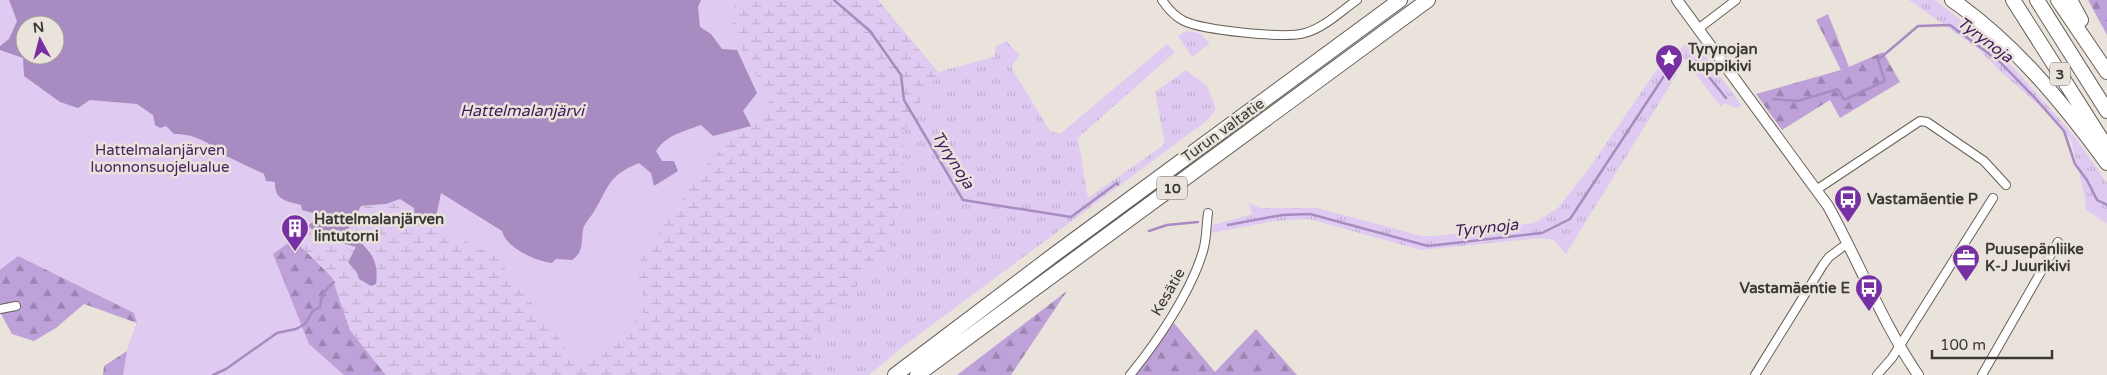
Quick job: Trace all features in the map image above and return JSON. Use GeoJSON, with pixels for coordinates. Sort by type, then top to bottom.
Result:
{"type":"FeatureCollection","features":[{"type":"Feature","properties":{"kind":"highway","name":"Turun valtatie"},"geometry":{"type":"LineString","coordinates":[[895,375],[1055,254],[1400,0]]}},
{"type":"Feature","properties":{"kind":"highway","name":"Turun valtatie"},"geometry":{"type":"LineString","coordinates":[[917,375],[1428,0]]}},
{"type":"Feature","properties":{"kind":"highway"},"geometry":{"type":"LineString","coordinates":[[1952,0],[2022,60],[2052,93],[2107,163]]}},
{"type":"Feature","properties":{"kind":"highway","name":"3"},"geometry":{"type":"LineString","coordinates":[[2013,0],[2107,148]]}},
{"type":"Feature","properties":{"kind":"highway","name":"3"},"geometry":{"type":"LineString","coordinates":[[2037,0],[2107,111]]}},
{"type":"Feature","properties":{"kind":"highway"},"geometry":{"type":"LineString","coordinates":[[2058,0],[2107,72]]}},
{"type":"Feature","properties":{"kind":"highway"},"geometry":{"type":"LineString","coordinates":[[2070,0],[2099,59]]}},
{"type":"Feature","properties":{"kind":"street"},"geometry":{"type":"LineString","coordinates":[[1162,0],[1173,14],[1192,24],[1279,36],[1304,34],[1314,30],[1357,0]]}},
{"type":"Feature","properties":{"kind":"street"},"geometry":{"type":"LineString","coordinates":[[1677,0],[1816,190],[1848,243],[1899,347],[1918,375]]}},
{"type":"Feature","properties":{"kind":"street"},"geometry":{"type":"LineString","coordinates":[[1698,29],[1736,0]]}},
{"type":"Feature","properties":{"kind":"street"},"geometry":{"type":"LineString","coordinates":[[1816,190],[1920,121],[1927,122],[1984,161],[2006,185]]}},
{"type":"Feature","properties":{"kind":"street"},"geometry":{"type":"LineString","coordinates":[[1877,375],[1892,358],[1993,198]]}},
{"type":"Feature","properties":{"kind":"street","name":"Kesätie"},"geometry":{"type":"LineString","coordinates":[[1130,375],[1162,331],[1196,270],[1206,237],[1208,213]]}},
{"type":"Feature","properties":{"kind":"street"},"geometry":{"type":"LineString","coordinates":[[1982,375],[2058,242]]}},
{"type":"Feature","properties":{"kind":"street"},"geometry":{"type":"LineString","coordinates":[[1755,375],[1822,265],[1829,257],[1848,243]]}},
{"type":"Feature","properties":{"kind":"street"},"geometry":{"type":"LineString","coordinates":[[0,309],[16,306]]}},
{"type":"Feature","properties":{"kind":"green space","name":"Hattelmalanjärven luonnonsuojelualue"},"geometry":{"type":"Polygon","coordinates":[[[0,0],[735,0],[731,31],[770,98],[767,113],[762,122],[741,130],[704,167],[636,267],[643,292],[643,313],[592,360],[579,365],[496,256],[431,226],[366,186],[273,254],[309,344],[344,375],[123,375],[127,351],[137,323],[134,313],[18,256],[0,270],[0,0]]]}},
{"type":"Feature","properties":{"kind":"green space"},"geometry":{"type":"Polygon","coordinates":[[[701,0],[878,0],[938,72],[903,132],[903,194],[889,247],[816,334],[813,363],[823,375],[386,375],[350,330],[332,277],[281,227],[24,65],[344,245],[357,247],[348,262],[357,273],[370,250],[347,230],[361,206],[386,204],[701,0]]]}},
{"type":"Feature","properties":{"kind":"green space"},"geometry":{"type":"Polygon","coordinates":[[[1909,0],[1935,0],[1952,13],[2004,57],[2054,113],[2075,137],[2107,183],[2107,224],[2086,210],[2084,193],[2071,140],[2051,116],[1977,48],[1909,0]]]}},
{"type":"Feature","properties":{"kind":"green space"},"geometry":{"type":"Polygon","coordinates":[[[2088,0],[2107,0],[2107,35],[2088,0]]]}},
{"type":"Feature","properties":{"kind":"green space"},"geometry":{"type":"Polygon","coordinates":[[[1828,14],[1849,67],[1883,52],[1900,82],[1840,118],[1830,100],[1782,130],[1756,94],[1841,70],[1816,20],[1828,14]]]}},
{"type":"Feature","properties":{"kind":"green space"},"geometry":{"type":"Polygon","coordinates":[[[1186,31],[1199,33],[1210,43],[1192,57],[1178,36],[1186,31]]]}},
{"type":"Feature","properties":{"kind":"green space"},"geometry":{"type":"Polygon","coordinates":[[[1691,39],[1699,47],[1742,106],[1735,108],[1725,103],[1721,107],[1681,55],[1681,48],[1691,39]]]}},
{"type":"Feature","properties":{"kind":"green space"},"geometry":{"type":"Polygon","coordinates":[[[1006,41],[1020,55],[1011,67],[1050,131],[1060,134],[1167,44],[1175,52],[1078,138],[1088,198],[1165,144],[1155,92],[1186,70],[1207,86],[1216,108],[1209,119],[901,348],[869,375],[823,375],[813,363],[816,334],[889,247],[903,194],[903,132],[938,72],[994,57],[996,46],[1006,41]]]}},
{"type":"Feature","properties":{"kind":"green space"},"geometry":{"type":"Polygon","coordinates":[[[1666,56],[1677,74],[1566,254],[1554,240],[1542,238],[1421,250],[1309,219],[1274,221],[1211,233],[1213,225],[1252,214],[1249,203],[1260,208],[1317,208],[1422,236],[1436,236],[1534,223],[1558,208],[1590,167],[1666,56]]]}},
{"type":"Feature","properties":{"kind":"green space"},"geometry":{"type":"Polygon","coordinates":[[[0,74],[281,227],[332,277],[350,330],[386,375],[103,375],[104,366],[127,351],[137,323],[84,304],[56,328],[34,341],[12,334],[0,312],[0,74]]]}},
{"type":"Feature","properties":{"kind":"green space"},"geometry":{"type":"Polygon","coordinates":[[[1067,291],[1011,375],[957,375],[1067,291]]]}},
{"type":"Feature","properties":{"kind":"green space"},"geometry":{"type":"Polygon","coordinates":[[[1174,323],[1215,372],[1256,329],[1297,375],[1134,375],[1174,323]]]}},
{"type":"Feature","properties":{"kind":"water","name":"Hattelmalanjärvi"},"geometry":{"type":"Polygon","coordinates":[[[9,0],[701,0],[698,7],[700,27],[711,34],[722,49],[737,50],[757,93],[743,111],[751,126],[713,136],[701,125],[676,134],[665,141],[656,151],[662,161],[674,161],[678,171],[654,186],[651,173],[639,163],[615,177],[584,227],[580,250],[572,260],[556,259],[552,263],[530,257],[516,249],[502,231],[441,193],[435,222],[415,219],[414,208],[400,199],[386,204],[361,206],[348,230],[366,247],[374,260],[377,275],[376,284],[371,286],[359,279],[357,273],[348,262],[356,247],[324,239],[308,226],[317,218],[313,213],[302,210],[301,205],[282,199],[277,193],[275,182],[266,181],[264,174],[222,154],[200,139],[174,134],[166,126],[160,128],[155,125],[153,115],[137,104],[90,100],[78,108],[60,102],[24,76],[23,65],[65,65],[65,15],[15,16],[9,0]]]}},
{"type":"Feature","properties":{"kind":"water","name":"Hattelmalanjärvi"},"geometry":{"type":"Polygon","coordinates":[[[15,26],[15,55],[0,50],[0,46],[9,39],[15,26]]]}},
{"type":"Feature","properties":{"kind":"waterway","name":"Tyrynoja"},"geometry":{"type":"LineString","coordinates":[[834,0],[870,31],[901,75],[904,100],[963,200],[1071,217],[1117,183],[1118,185]]}},
{"type":"Feature","properties":{"kind":"waterway","name":"Tyrynoja"},"geometry":{"type":"LineString","coordinates":[[1773,99],[1798,101],[1838,89],[1844,100],[1885,81],[1878,60],[1918,26],[1950,25],[1999,61],[2064,131],[2075,164],[2087,180],[2097,200],[2107,205]]}},
{"type":"Feature","properties":{"kind":"waterway"},"geometry":{"type":"LineString","coordinates":[[1696,61],[1726,98]]}},
{"type":"Feature","properties":{"kind":"waterway","name":"Tyrynoja"},"geometry":{"type":"LineString","coordinates":[[1228,225],[1282,215],[1310,214],[1428,246],[1542,233],[1570,219],[1668,70]]}},
{"type":"Feature","properties":{"kind":"waterway"},"geometry":{"type":"LineString","coordinates":[[1149,231],[1167,225],[1198,222]]}},
{"type":"Feature","properties":{"kind":"waterway"},"geometry":{"type":"LineString","coordinates":[[213,375],[226,369],[277,333],[296,329],[305,324],[313,311],[320,307],[324,293],[334,282]]}},
{"type":"Feature","properties":{"kind":"place","name":"Tyrynojan kuppikivi"},"geometry":{"type":"Point","coordinates":[1669,82]}},
{"type":"Feature","properties":{"kind":"place","name":"Vastamäentie P"},"geometry":{"type":"Point","coordinates":[1848,223]}},
{"type":"Feature","properties":{"kind":"place","name":"Hattelmalanjärven lintutorni"},"geometry":{"type":"Point","coordinates":[295,252]}},
{"type":"Feature","properties":{"kind":"place","name":"Puusepänliike K-J Juurikivi"},"geometry":{"type":"Point","coordinates":[1966,282]}},
{"type":"Feature","properties":{"kind":"place","name":"Vastamäentie E"},"geometry":{"type":"Point","coordinates":[1869,312]}}]}
